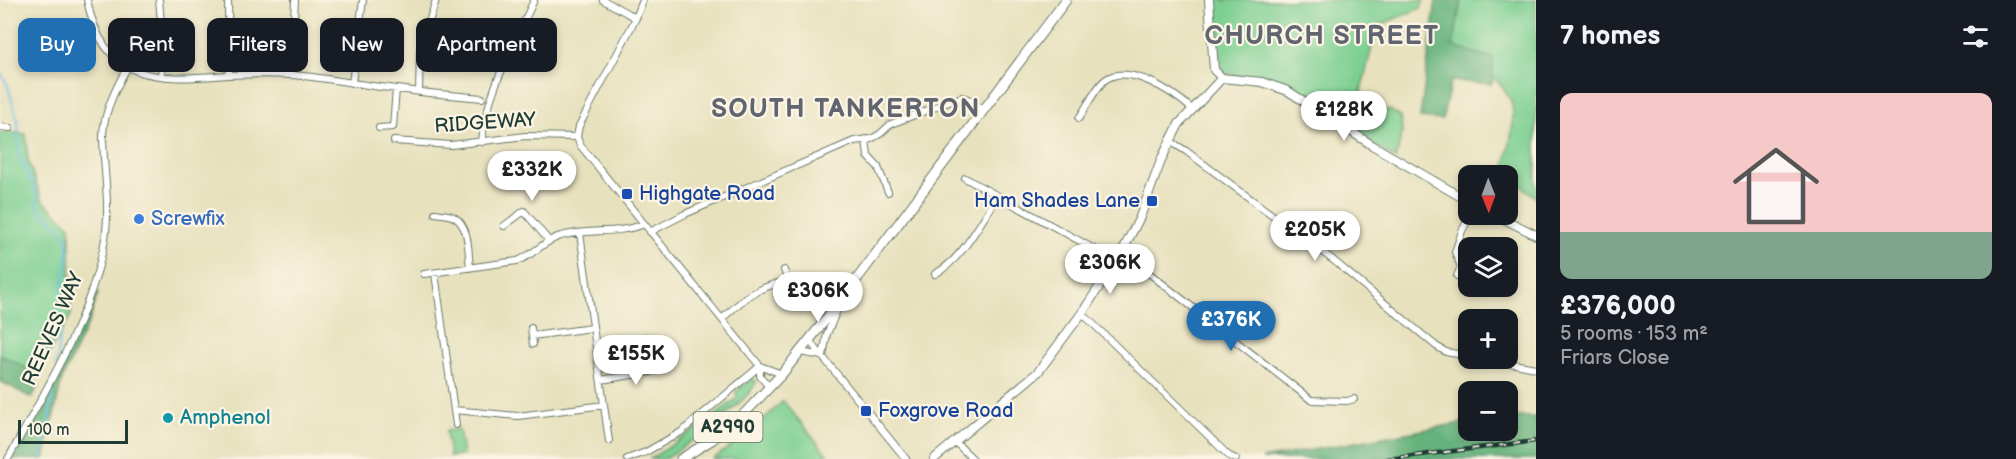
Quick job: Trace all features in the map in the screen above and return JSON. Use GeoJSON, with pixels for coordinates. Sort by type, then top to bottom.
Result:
{"type":"FeatureCollection","features":[{"type":"Feature","properties":{"kind":"main road","name":"A2990"},"geometry":{"type":"LineString","coordinates":[[681,459],[740,418],[782,374],[842,299],[1066,0]]}},
{"type":"Feature","properties":{"kind":"street"},"geometry":{"type":"LineString","coordinates":[[87,0],[92,22],[100,39],[108,48]]}},
{"type":"Feature","properties":{"kind":"street"},"geometry":{"type":"LineString","coordinates":[[159,0],[163,44],[160,76]]}},
{"type":"Feature","properties":{"kind":"street"},"geometry":{"type":"LineString","coordinates":[[228,0],[229,75]]}},
{"type":"Feature","properties":{"kind":"street"},"geometry":{"type":"LineString","coordinates":[[291,75],[295,0]]}},
{"type":"Feature","properties":{"kind":"street"},"geometry":{"type":"LineString","coordinates":[[352,83],[363,0]]}},
{"type":"Feature","properties":{"kind":"street"},"geometry":{"type":"LineString","coordinates":[[419,92],[420,50],[436,0]]}},
{"type":"Feature","properties":{"kind":"street"},"geometry":{"type":"LineString","coordinates":[[482,142],[483,124],[490,99],[534,0]]}},
{"type":"Feature","properties":{"kind":"street"},"geometry":{"type":"LineString","coordinates":[[603,0],[636,18]]}},
{"type":"Feature","properties":{"kind":"street"},"geometry":{"type":"LineString","coordinates":[[643,0],[636,18],[579,126],[577,136],[580,145],[760,366],[782,374]]}},
{"type":"Feature","properties":{"kind":"street"},"geometry":{"type":"LineString","coordinates":[[1209,0],[1214,70],[1222,78],[1262,82],[1288,91],[1372,145],[1458,195]]}},
{"type":"Feature","properties":{"kind":"street","name":"REEVES WAY"},"geometry":{"type":"LineString","coordinates":[[8,459],[51,378],[92,292],[105,242],[107,193],[104,132],[115,89],[125,72]]}},
{"type":"Feature","properties":{"kind":"street"},"geometry":{"type":"LineString","coordinates":[[142,72],[160,76],[185,77],[229,75],[321,77],[396,89],[482,98]]}},
{"type":"Feature","properties":{"kind":"street"},"geometry":{"type":"LineString","coordinates":[[1079,118],[1101,83],[1118,74],[1133,75],[1178,96],[1192,109]]}},
{"type":"Feature","properties":{"kind":"street"},"geometry":{"type":"LineString","coordinates":[[934,459],[1038,372],[1082,313],[1122,252],[1140,218],[1179,124],[1222,78]]}},
{"type":"Feature","properties":{"kind":"street"},"geometry":{"type":"LineString","coordinates":[[380,128],[393,126],[396,89]]}},
{"type":"Feature","properties":{"kind":"street"},"geometry":{"type":"LineString","coordinates":[[650,232],[685,214],[854,141],[880,134],[891,124],[962,97],[984,111]]}},
{"type":"Feature","properties":{"kind":"street"},"geometry":{"type":"LineString","coordinates":[[0,127],[10,128]]}},
{"type":"Feature","properties":{"kind":"street","name":"RIDGEWAY"},"geometry":{"type":"LineString","coordinates":[[394,141],[451,145],[525,136],[577,136]]}},
{"type":"Feature","properties":{"kind":"street"},"geometry":{"type":"LineString","coordinates":[[866,139],[868,156],[878,167],[888,192]]}},
{"type":"Feature","properties":{"kind":"street"},"geometry":{"type":"LineString","coordinates":[[1170,141],[1195,157],[1333,260],[1436,346],[1446,352],[1458,354]]}},
{"type":"Feature","properties":{"kind":"street"},"geometry":{"type":"LineString","coordinates":[[965,178],[1116,261]]}},
{"type":"Feature","properties":{"kind":"street"},"geometry":{"type":"LineString","coordinates":[[935,274],[945,268],[961,252],[998,197]]}},
{"type":"Feature","properties":{"kind":"street"},"geometry":{"type":"LineString","coordinates":[[504,226],[524,211],[549,241]]}},
{"type":"Feature","properties":{"kind":"street"},"geometry":{"type":"LineString","coordinates":[[435,213],[454,217],[461,223],[465,231],[470,268]]}},
{"type":"Feature","properties":{"kind":"street"},"geometry":{"type":"LineString","coordinates":[[424,274],[518,261],[561,236],[622,230],[644,224]]}},
{"type":"Feature","properties":{"kind":"street"},"geometry":{"type":"LineString","coordinates":[[1516,225],[1536,235]]}},
{"type":"Feature","properties":{"kind":"street"},"geometry":{"type":"LineString","coordinates":[[580,233],[609,441]]}},
{"type":"Feature","properties":{"kind":"street"},"geometry":{"type":"LineString","coordinates":[[1458,239],[1455,252],[1458,260]]}},
{"type":"Feature","properties":{"kind":"street"},"geometry":{"type":"LineString","coordinates":[[1122,252],[1311,400],[1347,401],[1354,399]]}},
{"type":"Feature","properties":{"kind":"street"},"geometry":{"type":"LineString","coordinates":[[784,270],[791,290]]}},
{"type":"Feature","properties":{"kind":"street"},"geometry":{"type":"LineString","coordinates":[[435,273],[456,425]]}},
{"type":"Feature","properties":{"kind":"street"},"geometry":{"type":"LineString","coordinates":[[722,319],[747,296],[787,281]]}},
{"type":"Feature","properties":{"kind":"street"},"geometry":{"type":"LineString","coordinates":[[823,356],[827,334],[842,299]]}},
{"type":"Feature","properties":{"kind":"street"},"geometry":{"type":"LineString","coordinates":[[1082,313],[1229,456],[1236,459]]}},
{"type":"Feature","properties":{"kind":"street"},"geometry":{"type":"LineString","coordinates":[[531,328],[532,340],[592,328]]}},
{"type":"Feature","properties":{"kind":"street"},"geometry":{"type":"LineString","coordinates":[[646,337],[650,372]]}},
{"type":"Feature","properties":{"kind":"street"},"geometry":{"type":"LineString","coordinates":[[809,340],[906,459]]}},
{"type":"Feature","properties":{"kind":"street"},"geometry":{"type":"LineString","coordinates":[[800,352],[823,356]]}},
{"type":"Feature","properties":{"kind":"street"},"geometry":{"type":"LineString","coordinates":[[1518,365],[1536,368]]}},
{"type":"Feature","properties":{"kind":"street"},"geometry":{"type":"LineString","coordinates":[[760,366],[760,376],[770,388]]}},
{"type":"Feature","properties":{"kind":"street"},"geometry":{"type":"LineString","coordinates":[[627,459],[646,452],[681,432],[760,366]]}},
{"type":"Feature","properties":{"kind":"street"},"geometry":{"type":"LineString","coordinates":[[601,380],[650,372],[663,367]]}},
{"type":"Feature","properties":{"kind":"street"},"geometry":{"type":"LineString","coordinates":[[454,410],[518,416],[604,405]]}},
{"type":"Feature","properties":{"kind":"street"},"geometry":{"type":"LineString","coordinates":[[955,442],[973,459]]}},
{"type":"Feature","properties":{"kind":"green space"},"geometry":{"type":"Polygon","coordinates":[[[1215,0],[1424,0],[1421,8],[1377,26],[1352,128],[1271,80],[1226,74],[1221,68],[1215,0]]]}},
{"type":"Feature","properties":{"kind":"green space"},"geometry":{"type":"Polygon","coordinates":[[[1436,0],[1461,0],[1453,47],[1493,58],[1492,84],[1451,81],[1442,120],[1420,118],[1436,0]]]}},
{"type":"Feature","properties":{"kind":"green space"},"geometry":{"type":"Polygon","coordinates":[[[1458,0],[1536,0],[1536,198],[1518,182],[1518,165],[1505,165],[1512,134],[1513,115],[1506,91],[1485,71],[1453,50],[1458,0]]]}},
{"type":"Feature","properties":{"kind":"green space"},"geometry":{"type":"Polygon","coordinates":[[[1375,109],[1390,110],[1401,117],[1402,133],[1396,159],[1355,134],[1375,109]]]}},
{"type":"Feature","properties":{"kind":"green space"},"geometry":{"type":"Polygon","coordinates":[[[0,132],[26,134],[28,161],[42,200],[70,226],[71,315],[33,382],[0,362],[0,132]]]}},
{"type":"Feature","properties":{"kind":"green space"},"geometry":{"type":"Polygon","coordinates":[[[95,293],[98,293],[90,319],[62,379],[44,459],[14,459],[74,341],[95,293]]]}},
{"type":"Feature","properties":{"kind":"green space"},"geometry":{"type":"Polygon","coordinates":[[[0,355],[31,370],[27,379],[38,386],[32,398],[0,381],[0,355]]]}},
{"type":"Feature","properties":{"kind":"green space"},"geometry":{"type":"Polygon","coordinates":[[[752,379],[756,381],[752,389],[718,421],[669,457],[650,459],[707,422],[737,398],[736,391],[752,379]]]}},
{"type":"Feature","properties":{"kind":"green space"},"geometry":{"type":"Polygon","coordinates":[[[783,401],[831,459],[713,459],[748,434],[783,401]]]}},
{"type":"Feature","properties":{"kind":"green space"},"geometry":{"type":"Polygon","coordinates":[[[1518,417],[1536,417],[1536,459],[1262,459],[1458,424],[1458,441],[1518,441],[1518,417]]]}},
{"type":"Feature","properties":{"kind":"green space"},"geometry":{"type":"Polygon","coordinates":[[[459,429],[463,455],[450,457],[446,431],[459,429]]]}},
{"type":"Feature","properties":{"kind":"waterway"},"geometry":{"type":"LineString","coordinates":[[0,72],[7,84],[18,121],[19,156],[37,194],[37,207],[58,226],[68,240],[68,254],[59,308],[61,328],[56,366]]}},
{"type":"Feature","properties":{"kind":"waterway"},"geometry":{"type":"LineString","coordinates":[[42,459],[54,380]]}},
{"type":"Feature","properties":{"kind":"railway"},"geometry":{"type":"LineString","coordinates":[[1388,459],[1536,441]]}},
{"type":"Feature","properties":{"kind":"place","name":"Highgate Road"},"geometry":{"type":"Point","coordinates":[627,194]}},
{"type":"Feature","properties":{"kind":"place","name":"Ham Shades Lane"},"geometry":{"type":"Point","coordinates":[1152,201]}},
{"type":"Feature","properties":{"kind":"place","name":"Screwfix"},"geometry":{"type":"Point","coordinates":[139,219]}},
{"type":"Feature","properties":{"kind":"place","name":"Foxgrove Road"},"geometry":{"type":"Point","coordinates":[866,411]}},
{"type":"Feature","properties":{"kind":"place","name":"Amphenol"},"geometry":{"type":"Point","coordinates":[168,418]}},
{"type":"Feature","properties":{"kind":"district","name":"CHURCH STREET"},"geometry":{"type":"Point","coordinates":[1322,36]}},
{"type":"Feature","properties":{"kind":"district","name":"SOUTH TANKERTON"},"geometry":{"type":"Point","coordinates":[846,109]}}]}
